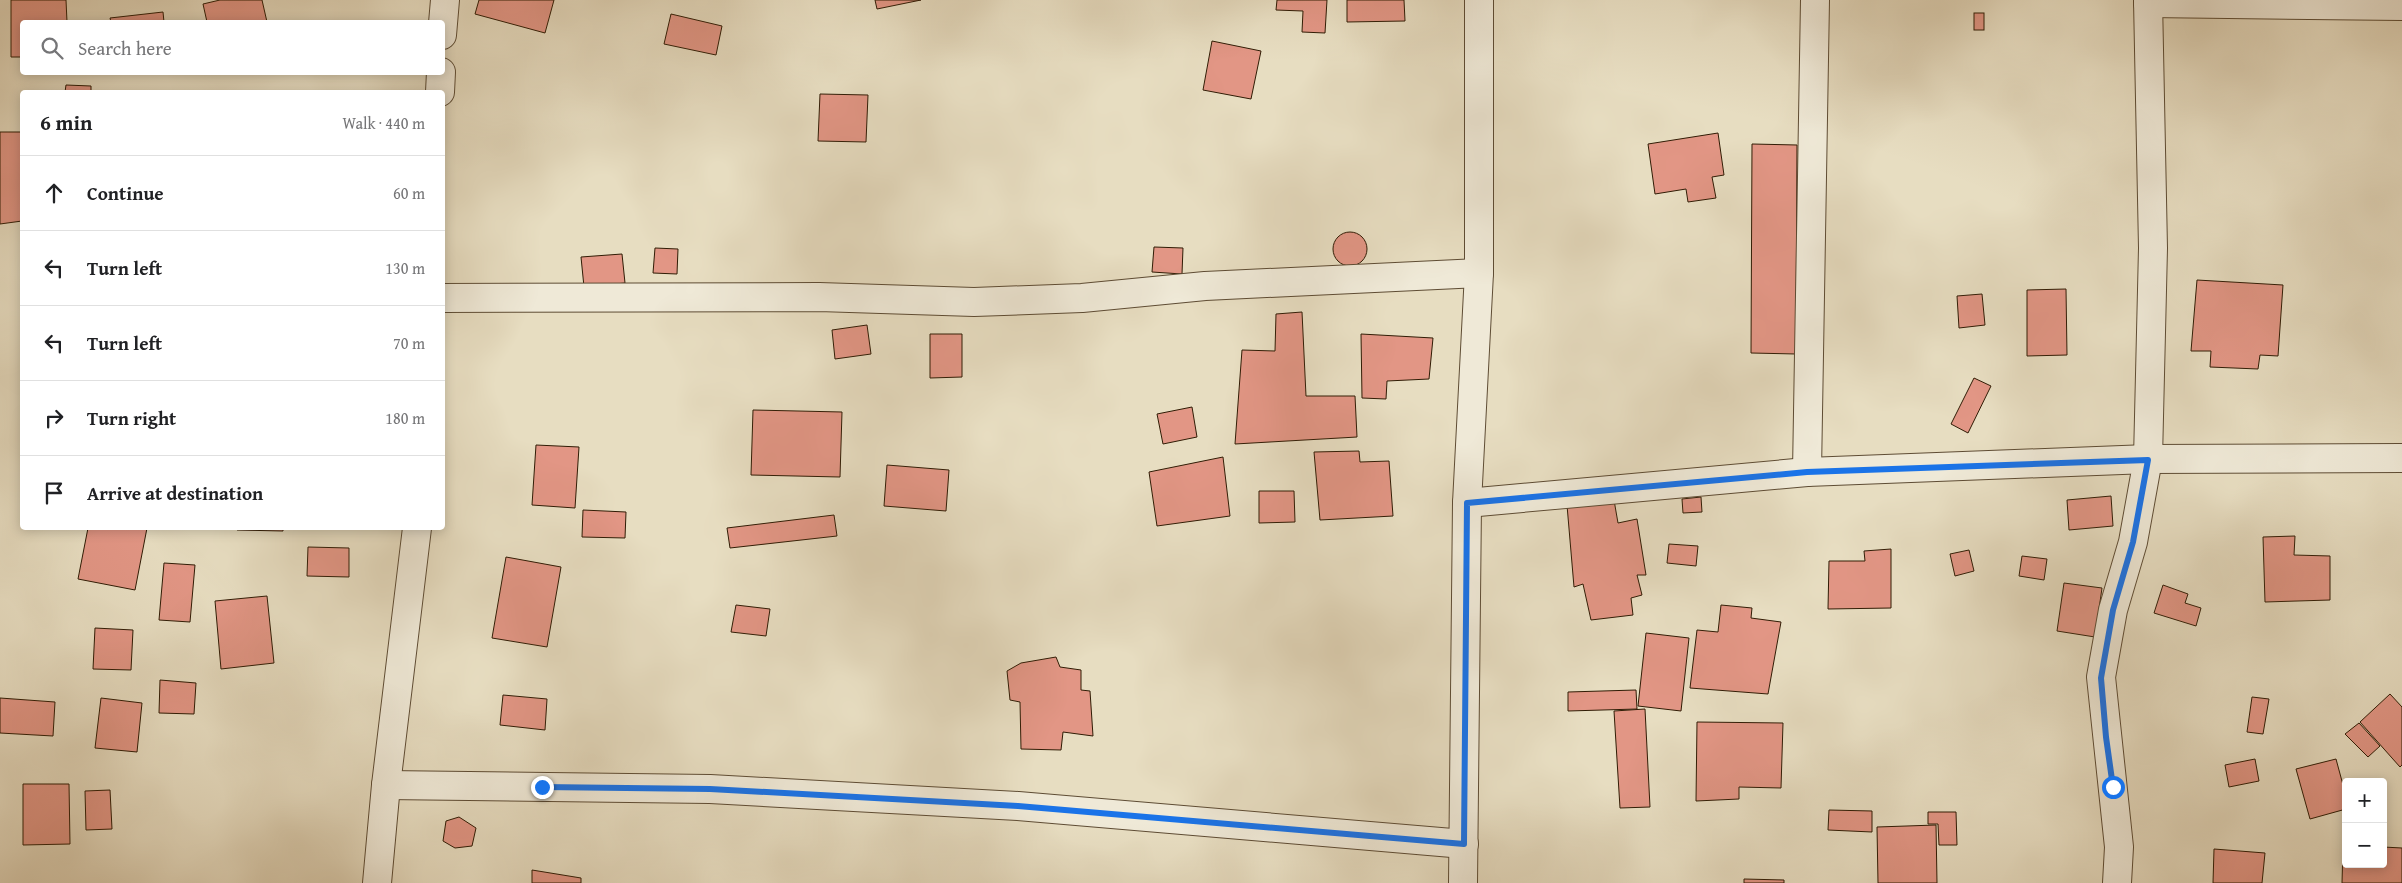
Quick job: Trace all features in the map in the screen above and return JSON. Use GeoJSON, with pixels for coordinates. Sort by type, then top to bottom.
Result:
{"type":"FeatureCollection","features":[{"type":"Feature","properties":{"kind":"street"},"geometry":{"type":"LineString","coordinates":[[443,20],[445,0]]}},
{"type":"Feature","properties":{"kind":"street"},"geometry":{"type":"LineString","coordinates":[[1463,883],[1467,503],[1479,273],[1478,0]]}},
{"type":"Feature","properties":{"kind":"street"},"geometry":{"type":"LineString","coordinates":[[1807,472],[1816,0]]}},
{"type":"Feature","properties":{"kind":"street"},"geometry":{"type":"LineString","coordinates":[[2117,883],[2119,847],[2101,678],[2113,610],[2133,542],[2148,460],[2152,248],[2148,1],[2402,6]]}},
{"type":"Feature","properties":{"kind":"street"},"geometry":{"type":"LineString","coordinates":[[440,90],[441,75]]}},
{"type":"Feature","properties":{"kind":"street"},"geometry":{"type":"LineString","coordinates":[[445,298],[819,296],[974,302],[1082,298],[1205,286],[1479,273]]}},
{"type":"Feature","properties":{"kind":"street"},"geometry":{"type":"LineString","coordinates":[[1467,503],[1807,472],[2148,460],[2402,458]]}},
{"type":"Feature","properties":{"kind":"street"},"geometry":{"type":"LineString","coordinates":[[378,883],[386,785],[417,530]]}},
{"type":"Feature","properties":{"kind":"street"},"geometry":{"type":"LineString","coordinates":[[386,785],[730,790],[1018,806],[1464,844]]}},
{"type":"Feature","properties":{"kind":"building"},"geometry":{"type":"Polygon","coordinates":[[[11,0],[66,0],[67,20],[20,20],[20,57],[11,57],[11,0]]]}},
{"type":"Feature","properties":{"kind":"building"},"geometry":{"type":"Polygon","coordinates":[[[220,0],[262,0],[267,20],[207,20],[203,4],[220,0]]]}},
{"type":"Feature","properties":{"kind":"building"},"geometry":{"type":"Polygon","coordinates":[[[479,0],[554,0],[545,33],[475,14],[479,0]]]}},
{"type":"Feature","properties":{"kind":"building"},"geometry":{"type":"Polygon","coordinates":[[[875,0],[921,0],[877,9],[875,0]]]}},
{"type":"Feature","properties":{"kind":"building"},"geometry":{"type":"Polygon","coordinates":[[[1277,0],[1327,0],[1325,33],[1302,32],[1303,11],[1276,10],[1277,0]]]}},
{"type":"Feature","properties":{"kind":"building"},"geometry":{"type":"Polygon","coordinates":[[[1347,0],[1404,0],[1405,21],[1347,22],[1347,0]]]}},
{"type":"Feature","properties":{"kind":"building"},"geometry":{"type":"Polygon","coordinates":[[[163,12],[164,20],[110,20],[110,18],[163,12]]]}},
{"type":"Feature","properties":{"kind":"building"},"geometry":{"type":"Polygon","coordinates":[[[1974,13],[1984,13],[1984,30],[1974,30],[1974,13]]]}},
{"type":"Feature","properties":{"kind":"building"},"geometry":{"type":"Polygon","coordinates":[[[671,14],[722,26],[716,55],[664,44],[671,14]]]}},
{"type":"Feature","properties":{"kind":"building"},"geometry":{"type":"Polygon","coordinates":[[[1212,41],[1261,51],[1251,99],[1203,90],[1212,41]]]}},
{"type":"Feature","properties":{"kind":"building"},"geometry":{"type":"Polygon","coordinates":[[[66,85],[91,86],[91,90],[65,90],[66,85]]]}},
{"type":"Feature","properties":{"kind":"building"},"geometry":{"type":"Polygon","coordinates":[[[820,94],[868,95],[866,142],[818,141],[820,94]]]}},
{"type":"Feature","properties":{"kind":"building"},"geometry":{"type":"Polygon","coordinates":[[[0,132],[20,132],[20,221],[0,224],[0,132]]]}},
{"type":"Feature","properties":{"kind":"building"},"geometry":{"type":"Polygon","coordinates":[[[1718,133],[1724,175],[1712,177],[1716,198],[1688,202],[1686,189],[1655,194],[1648,144],[1718,133]]]}},
{"type":"Feature","properties":{"kind":"building"},"geometry":{"type":"Polygon","coordinates":[[[1752,144],[1797,145],[1796,354],[1751,353],[1752,144]]]}},
{"type":"Feature","properties":{"kind":"building"},"geometry":{"type":"Polygon","coordinates":[[[1350,232],[1362,237],[1367,249],[1362,261],[1350,266],[1338,261],[1333,249],[1338,237],[1350,232]]]}},
{"type":"Feature","properties":{"kind":"building"},"geometry":{"type":"Polygon","coordinates":[[[1154,247],[1183,248],[1182,274],[1152,272],[1154,247]]]}},
{"type":"Feature","properties":{"kind":"building"},"geometry":{"type":"Polygon","coordinates":[[[655,248],[678,249],[677,274],[653,273],[655,248]]]}},
{"type":"Feature","properties":{"kind":"building"},"geometry":{"type":"Polygon","coordinates":[[[622,254],[625,283],[584,287],[581,257],[622,254]]]}},
{"type":"Feature","properties":{"kind":"building"},"geometry":{"type":"Polygon","coordinates":[[[2197,280],[2283,285],[2278,356],[2260,355],[2258,369],[2210,367],[2211,351],[2191,351],[2197,280]]]}},
{"type":"Feature","properties":{"kind":"building"},"geometry":{"type":"Polygon","coordinates":[[[2066,289],[2067,355],[2027,356],[2027,290],[2066,289]]]}},
{"type":"Feature","properties":{"kind":"building"},"geometry":{"type":"Polygon","coordinates":[[[1982,294],[1985,325],[1959,328],[1957,296],[1982,294]]]}},
{"type":"Feature","properties":{"kind":"building"},"geometry":{"type":"Polygon","coordinates":[[[1302,312],[1306,396],[1355,396],[1357,437],[1235,444],[1242,350],[1275,351],[1276,314],[1302,312]]]}},
{"type":"Feature","properties":{"kind":"building"},"geometry":{"type":"Polygon","coordinates":[[[867,325],[871,354],[835,359],[832,330],[867,325]]]}},
{"type":"Feature","properties":{"kind":"building"},"geometry":{"type":"Polygon","coordinates":[[[930,334],[962,334],[962,377],[930,378],[930,334]]]}},
{"type":"Feature","properties":{"kind":"building"},"geometry":{"type":"Polygon","coordinates":[[[1361,334],[1433,338],[1429,379],[1387,381],[1386,399],[1362,398],[1361,334]]]}},
{"type":"Feature","properties":{"kind":"building"},"geometry":{"type":"Polygon","coordinates":[[[1974,378],[1991,386],[1968,433],[1951,424],[1974,378]]]}},
{"type":"Feature","properties":{"kind":"building"},"geometry":{"type":"Polygon","coordinates":[[[1192,407],[1197,437],[1163,444],[1157,414],[1192,407]]]}},
{"type":"Feature","properties":{"kind":"building"},"geometry":{"type":"Polygon","coordinates":[[[753,410],[842,412],[840,477],[751,475],[753,410]]]}},
{"type":"Feature","properties":{"kind":"building"},"geometry":{"type":"Polygon","coordinates":[[[536,445],[579,447],[575,508],[532,505],[536,445]]]}},
{"type":"Feature","properties":{"kind":"building"},"geometry":{"type":"Polygon","coordinates":[[[1359,451],[1360,462],[1389,461],[1393,516],[1320,520],[1314,452],[1359,451]]]}},
{"type":"Feature","properties":{"kind":"building"},"geometry":{"type":"Polygon","coordinates":[[[1223,457],[1230,516],[1157,526],[1149,472],[1223,457]]]}},
{"type":"Feature","properties":{"kind":"building"},"geometry":{"type":"Polygon","coordinates":[[[887,465],[949,470],[946,511],[884,506],[887,465]]]}},
{"type":"Feature","properties":{"kind":"building"},"geometry":{"type":"Polygon","coordinates":[[[1259,491],[1294,491],[1295,522],[1259,523],[1259,491]]]}},
{"type":"Feature","properties":{"kind":"building"},"geometry":{"type":"Polygon","coordinates":[[[2111,496],[2113,526],[2069,530],[2067,500],[2111,496]]]}},
{"type":"Feature","properties":{"kind":"building"},"geometry":{"type":"Polygon","coordinates":[[[1701,497],[1702,512],[1683,513],[1682,499],[1701,497]]]}},
{"type":"Feature","properties":{"kind":"building"},"geometry":{"type":"Polygon","coordinates":[[[1614,500],[1618,523],[1637,519],[1646,575],[1637,575],[1642,595],[1631,598],[1633,615],[1591,620],[1583,584],[1574,587],[1567,505],[1614,500]]]}},
{"type":"Feature","properties":{"kind":"building"},"geometry":{"type":"Polygon","coordinates":[[[583,510],[626,512],[625,538],[582,537],[583,510]]]}},
{"type":"Feature","properties":{"kind":"building"},"geometry":{"type":"Polygon","coordinates":[[[834,515],[837,536],[730,548],[727,528],[834,515]]]}},
{"type":"Feature","properties":{"kind":"building"},"geometry":{"type":"Polygon","coordinates":[[[88,530],[147,530],[135,590],[78,579],[88,530]]]}},
{"type":"Feature","properties":{"kind":"building"},"geometry":{"type":"Polygon","coordinates":[[[237,530],[283,530],[283,531],[237,530]]]}},
{"type":"Feature","properties":{"kind":"building"},"geometry":{"type":"Polygon","coordinates":[[[2295,536],[2294,555],[2330,556],[2330,600],[2265,602],[2263,537],[2295,536]]]}},
{"type":"Feature","properties":{"kind":"building"},"geometry":{"type":"Polygon","coordinates":[[[1669,544],[1698,546],[1696,566],[1667,563],[1669,544]]]}},
{"type":"Feature","properties":{"kind":"building"},"geometry":{"type":"Polygon","coordinates":[[[308,547],[349,548],[349,577],[307,576],[308,547]]]}},
{"type":"Feature","properties":{"kind":"building"},"geometry":{"type":"Polygon","coordinates":[[[1891,549],[1891,608],[1828,609],[1829,561],[1865,561],[1864,551],[1891,549]]]}},
{"type":"Feature","properties":{"kind":"building"},"geometry":{"type":"Polygon","coordinates":[[[1969,550],[1974,571],[1955,576],[1950,554],[1969,550]]]}},
{"type":"Feature","properties":{"kind":"building"},"geometry":{"type":"Polygon","coordinates":[[[2022,556],[2047,559],[2044,580],[2019,576],[2022,556]]]}},
{"type":"Feature","properties":{"kind":"building"},"geometry":{"type":"Polygon","coordinates":[[[506,557],[561,567],[547,647],[492,638],[506,557]]]}},
{"type":"Feature","properties":{"kind":"building"},"geometry":{"type":"Polygon","coordinates":[[[164,563],[195,565],[190,622],[159,620],[164,563]]]}},
{"type":"Feature","properties":{"kind":"building"},"geometry":{"type":"Polygon","coordinates":[[[2064,583],[2102,588],[2095,637],[2057,631],[2064,583]]]}},
{"type":"Feature","properties":{"kind":"building"},"geometry":{"type":"Polygon","coordinates":[[[2163,585],[2188,594],[2185,603],[2201,608],[2196,626],[2154,613],[2163,585]]]}},
{"type":"Feature","properties":{"kind":"building"},"geometry":{"type":"Polygon","coordinates":[[[267,596],[274,663],[221,669],[215,601],[267,596]]]}},
{"type":"Feature","properties":{"kind":"building"},"geometry":{"type":"Polygon","coordinates":[[[736,605],[770,609],[766,636],[731,632],[736,605]]]}},
{"type":"Feature","properties":{"kind":"building"},"geometry":{"type":"Polygon","coordinates":[[[1721,605],[1752,608],[1751,618],[1781,622],[1768,694],[1690,688],[1697,630],[1718,632],[1721,605]]]}},
{"type":"Feature","properties":{"kind":"building"},"geometry":{"type":"Polygon","coordinates":[[[95,628],[133,630],[131,670],[93,669],[95,628]]]}},
{"type":"Feature","properties":{"kind":"building"},"geometry":{"type":"Polygon","coordinates":[[[1646,633],[1689,638],[1681,711],[1638,706],[1646,633]]]}},
{"type":"Feature","properties":{"kind":"building"},"geometry":{"type":"Polygon","coordinates":[[[1056,657],[1060,667],[1081,670],[1081,690],[1090,691],[1093,736],[1063,732],[1061,750],[1021,749],[1020,702],[1010,700],[1007,671],[1021,663],[1056,657]]]}},
{"type":"Feature","properties":{"kind":"building"},"geometry":{"type":"Polygon","coordinates":[[[160,680],[196,683],[194,714],[159,713],[160,680]]]}},
{"type":"Feature","properties":{"kind":"building"},"geometry":{"type":"Polygon","coordinates":[[[1636,690],[1637,709],[1568,711],[1568,692],[1636,690]]]}},
{"type":"Feature","properties":{"kind":"building"},"geometry":{"type":"Polygon","coordinates":[[[2390,694],[2402,707],[2402,765],[2400,767],[2360,722],[2390,694]]]}},
{"type":"Feature","properties":{"kind":"building"},"geometry":{"type":"Polygon","coordinates":[[[503,695],[547,699],[545,730],[500,725],[503,695]]]}},
{"type":"Feature","properties":{"kind":"building"},"geometry":{"type":"Polygon","coordinates":[[[2252,697],[2269,699],[2263,734],[2247,732],[2252,697]]]}},
{"type":"Feature","properties":{"kind":"building"},"geometry":{"type":"Polygon","coordinates":[[[0,698],[55,702],[53,736],[0,733],[0,698]]]}},
{"type":"Feature","properties":{"kind":"building"},"geometry":{"type":"Polygon","coordinates":[[[101,698],[142,703],[137,752],[95,748],[101,698]]]}},
{"type":"Feature","properties":{"kind":"building"},"geometry":{"type":"Polygon","coordinates":[[[1645,709],[1650,807],[1620,808],[1614,711],[1645,709]]]}},
{"type":"Feature","properties":{"kind":"building"},"geometry":{"type":"Polygon","coordinates":[[[1697,722],[1783,723],[1781,788],[1739,787],[1739,799],[1696,801],[1697,722]]]}},
{"type":"Feature","properties":{"kind":"building"},"geometry":{"type":"Polygon","coordinates":[[[2359,723],[2380,746],[2368,757],[2345,734],[2359,723]]]}},
{"type":"Feature","properties":{"kind":"building"},"geometry":{"type":"Polygon","coordinates":[[[2255,759],[2259,781],[2229,787],[2225,765],[2255,759]]]}},
{"type":"Feature","properties":{"kind":"building"},"geometry":{"type":"Polygon","coordinates":[[[2336,759],[2342,781],[2342,810],[2310,819],[2296,769],[2336,759]]]}},
{"type":"Feature","properties":{"kind":"building"},"geometry":{"type":"Polygon","coordinates":[[[23,784],[69,784],[70,844],[23,845],[23,784]]]}},
{"type":"Feature","properties":{"kind":"building"},"geometry":{"type":"Polygon","coordinates":[[[110,790],[112,829],[86,830],[85,791],[110,790]]]}},
{"type":"Feature","properties":{"kind":"building"},"geometry":{"type":"Polygon","coordinates":[[[1829,810],[1872,811],[1872,832],[1828,830],[1829,810]]]}},
{"type":"Feature","properties":{"kind":"building"},"geometry":{"type":"Polygon","coordinates":[[[1928,812],[1956,812],[1957,845],[1939,845],[1938,824],[1928,824],[1928,812]]]}},
{"type":"Feature","properties":{"kind":"building"},"geometry":{"type":"Polygon","coordinates":[[[459,817],[476,828],[472,846],[455,848],[443,841],[446,821],[459,817]]]}},
{"type":"Feature","properties":{"kind":"building"},"geometry":{"type":"Polygon","coordinates":[[[1936,825],[1937,883],[1878,883],[1877,827],[1936,825]]]}},
{"type":"Feature","properties":{"kind":"building"},"geometry":{"type":"Polygon","coordinates":[[[2387,847],[2402,848],[2402,883],[2342,883],[2342,868],[2387,868],[2387,847]]]}},
{"type":"Feature","properties":{"kind":"building"},"geometry":{"type":"Polygon","coordinates":[[[2214,849],[2265,853],[2262,883],[2213,883],[2214,849]]]}},
{"type":"Feature","properties":{"kind":"building"},"geometry":{"type":"Polygon","coordinates":[[[532,870],[581,878],[581,883],[532,883],[532,870]]]}},
{"type":"Feature","properties":{"kind":"building"},"geometry":{"type":"Polygon","coordinates":[[[1744,879],[1784,880],[1784,883],[1744,883],[1744,879]]]}},
{"type":"Feature","properties":{"kind":"route"},"geometry":{"type":"LineString","coordinates":[[542,787],[710,789],[1018,806],[1464,844],[1467,503],[1807,472],[2148,460],[2133,542],[2113,610],[2101,678],[2113,787]]}}]}
